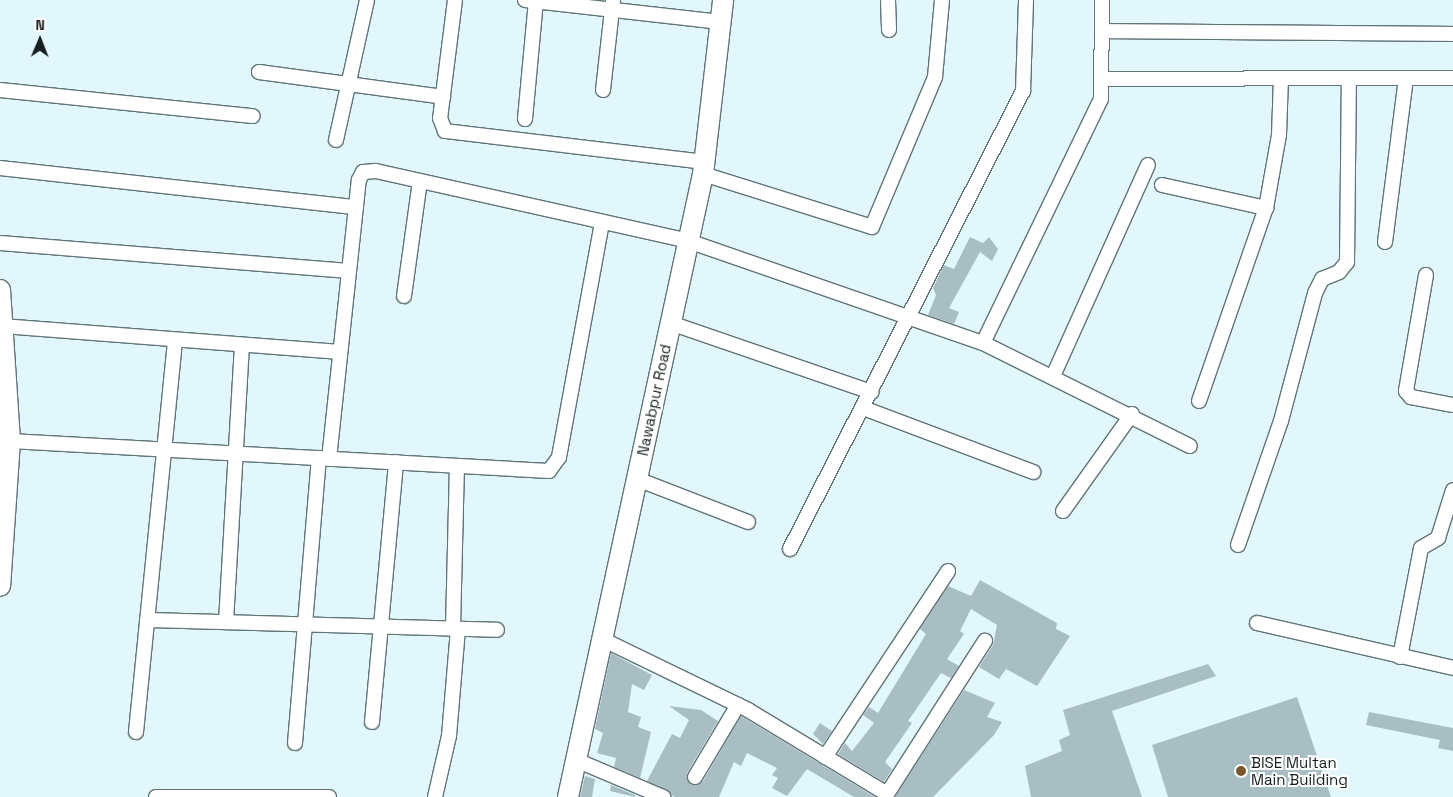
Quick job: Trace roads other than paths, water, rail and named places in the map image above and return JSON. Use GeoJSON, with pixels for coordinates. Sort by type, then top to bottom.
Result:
{"type":"FeatureCollection","features":[{"type":"Feature","properties":{"kind":"street"},"geometry":{"type":"LineString","coordinates":[[336,140],[366,0]]}},
{"type":"Feature","properties":{"kind":"street"},"geometry":{"type":"LineString","coordinates":[[455,0],[440,118],[445,131],[703,168],[872,227],[935,77],[942,0]]}},
{"type":"Feature","properties":{"kind":"street"},"geometry":{"type":"LineString","coordinates":[[525,119],[530,0],[612,5],[721,22]]}},
{"type":"Feature","properties":{"kind":"street","name":"Nawabpur Road"},"geometry":{"type":"LineString","coordinates":[[568,797],[703,168],[723,0]]}},
{"type":"Feature","properties":{"kind":"street"},"geometry":{"type":"LineString","coordinates":[[888,0],[889,30]]}},
{"type":"Feature","properties":{"kind":"street"},"geometry":{"type":"LineString","coordinates":[[790,549],[910,318],[1023,91],[1026,0]]}},
{"type":"Feature","properties":{"kind":"street"},"geometry":{"type":"LineString","coordinates":[[983,343],[1101,99],[1103,79],[1102,0]]}},
{"type":"Feature","properties":{"kind":"street"},"geometry":{"type":"LineString","coordinates":[[603,90],[612,5]]}},
{"type":"Feature","properties":{"kind":"street"},"geometry":{"type":"LineString","coordinates":[[1102,31],[1453,34]]}},
{"type":"Feature","properties":{"kind":"street"},"geometry":{"type":"LineString","coordinates":[[259,72],[348,87],[443,97]]}},
{"type":"Feature","properties":{"kind":"street"},"geometry":{"type":"LineString","coordinates":[[1385,242],[1406,78]]}},
{"type":"Feature","properties":{"kind":"street"},"geometry":{"type":"LineString","coordinates":[[1103,79],[1453,78]]}},
{"type":"Feature","properties":{"kind":"street"},"geometry":{"type":"LineString","coordinates":[[1199,401],[1266,208],[1279,135],[1281,79]]}},
{"type":"Feature","properties":{"kind":"street"},"geometry":{"type":"LineString","coordinates":[[1238,545],[1281,421],[1315,293],[1322,279],[1340,272],[1347,262],[1349,79]]}},
{"type":"Feature","properties":{"kind":"street"},"geometry":{"type":"LineString","coordinates":[[0,90],[253,116]]}},
{"type":"Feature","properties":{"kind":"street"},"geometry":{"type":"LineString","coordinates":[[1054,374],[1148,165]]}},
{"type":"Feature","properties":{"kind":"street"},"geometry":{"type":"LineString","coordinates":[[0,168],[356,207]]}},
{"type":"Feature","properties":{"kind":"street"},"geometry":{"type":"LineString","coordinates":[[295,742],[305,624],[324,458],[340,352],[356,207],[363,172],[420,181],[688,241],[983,343],[1054,374],[1190,446]]}},
{"type":"Feature","properties":{"kind":"street"},"geometry":{"type":"LineString","coordinates":[[404,296],[420,181]]}},
{"type":"Feature","properties":{"kind":"street"},"geometry":{"type":"LineString","coordinates":[[1162,184],[1266,208]]}},
{"type":"Feature","properties":{"kind":"street"},"geometry":{"type":"LineString","coordinates":[[10,441],[549,471],[555,467],[602,222]]}},
{"type":"Feature","properties":{"kind":"street"},"geometry":{"type":"LineString","coordinates":[[0,243],[349,271]]}},
{"type":"Feature","properties":{"kind":"street"},"geometry":{"type":"LineString","coordinates":[[1426,275],[1406,391],[1411,397],[1453,405]]}},
{"type":"Feature","properties":{"kind":"street"},"geometry":{"type":"LineString","coordinates":[[0,290],[10,441],[0,586]]}},
{"type":"Feature","properties":{"kind":"street"},"geometry":{"type":"LineString","coordinates":[[670,323],[872,392]]}},
{"type":"Feature","properties":{"kind":"street"},"geometry":{"type":"LineString","coordinates":[[3,326],[340,352]]}},
{"type":"Feature","properties":{"kind":"street"},"geometry":{"type":"LineString","coordinates":[[136,732],[175,340]]}},
{"type":"Feature","properties":{"kind":"street"},"geometry":{"type":"LineString","coordinates":[[226,622],[242,345]]}},
{"type":"Feature","properties":{"kind":"street"},"geometry":{"type":"LineString","coordinates":[[863,408],[1033,472]]}},
{"type":"Feature","properties":{"kind":"street"},"geometry":{"type":"LineString","coordinates":[[1064,511],[1132,414]]}},
{"type":"Feature","properties":{"kind":"street"},"geometry":{"type":"LineString","coordinates":[[372,722],[396,462]]}},
{"type":"Feature","properties":{"kind":"street"},"geometry":{"type":"LineString","coordinates":[[435,797],[449,736],[455,628],[457,466]]}},
{"type":"Feature","properties":{"kind":"street"},"geometry":{"type":"LineString","coordinates":[[637,479],[748,522]]}},
{"type":"Feature","properties":{"kind":"street"},"geometry":{"type":"LineString","coordinates":[[1400,658],[1421,548],[1438,538],[1453,490]]}},
{"type":"Feature","properties":{"kind":"street"},"geometry":{"type":"LineString","coordinates":[[825,757],[948,571]]}},
{"type":"Feature","properties":{"kind":"street"},"geometry":{"type":"LineString","coordinates":[[147,620],[497,630]]}},
{"type":"Feature","properties":{"kind":"street"},"geometry":{"type":"LineString","coordinates":[[1258,623],[1400,658],[1453,668]]}},
{"type":"Feature","properties":{"kind":"street"},"geometry":{"type":"LineString","coordinates":[[602,639],[738,705],[882,792],[891,792],[985,641]]}},
{"type":"Feature","properties":{"kind":"street"},"geometry":{"type":"LineString","coordinates":[[695,777],[738,705]]}},
{"type":"Feature","properties":{"kind":"street"},"geometry":{"type":"LineString","coordinates":[[576,760],[647,794],[663,797]]}},
{"type":"Feature","properties":{"kind":"street"},"geometry":{"type":"LineString","coordinates":[[156,797],[329,797]]}},
{"type":"Feature","properties":{"kind":"place","name":"BISE Multan Main Building"},"geometry":{"type":"Point","coordinates":[1241,771]}}]}
